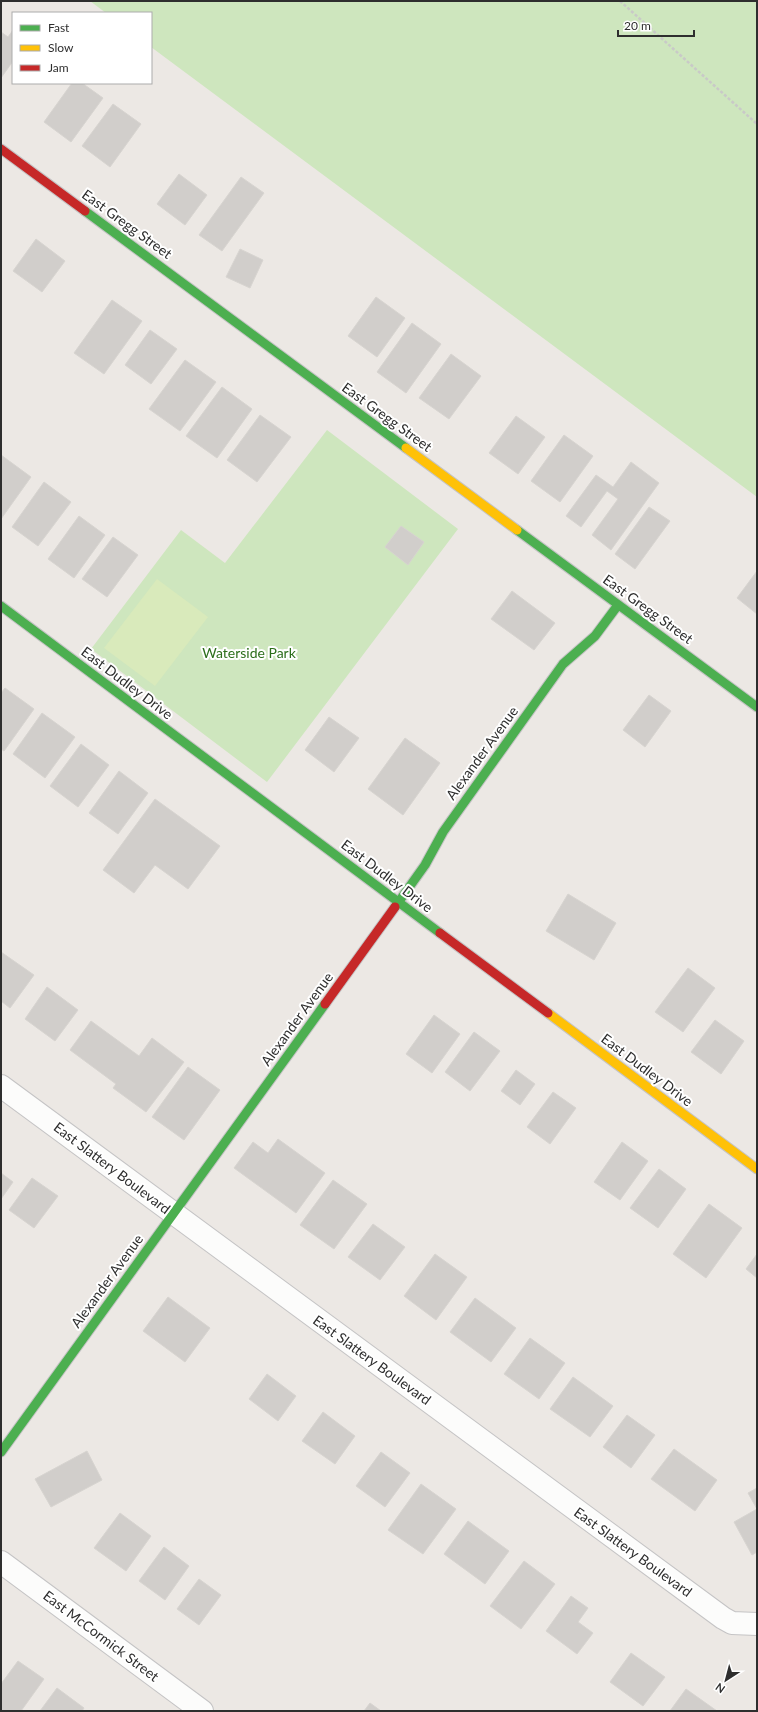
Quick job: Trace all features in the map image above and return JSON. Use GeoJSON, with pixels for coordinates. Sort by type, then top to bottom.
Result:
{"type":"FeatureCollection","features":[{"type":"Feature","properties":{"kind":"street","name":"East Gregg Street"},"geometry":{"type":"LineString","coordinates":[[1,149],[757,707]]}},
{"type":"Feature","properties":{"kind":"street","name":"Alexander Avenue"},"geometry":{"type":"LineString","coordinates":[[1,1452],[425,865],[442,832],[563,664],[595,636],[618,605]]}},
{"type":"Feature","properties":{"kind":"street","name":"East Dudley Drive"},"geometry":{"type":"LineString","coordinates":[[1,606],[757,1169]]}},
{"type":"Feature","properties":{"kind":"street","name":"East Slattery Boulevard"},"geometry":{"type":"LineString","coordinates":[[1,1086],[723,1618],[732,1623],[752,1624]]}},
{"type":"Feature","properties":{"kind":"street","name":"East McCormick Street"},"geometry":{"type":"LineString","coordinates":[[1,1562],[202,1711]]}},
{"type":"Feature","properties":{"kind":"path"},"geometry":{"type":"LineString","coordinates":[[620,1],[757,124]]}},
{"type":"Feature","properties":{"kind":"green space"},"geometry":{"type":"Polygon","coordinates":[[[90,1],[757,1],[757,497],[152,48],[152,12],[105,12],[90,1]]]}},
{"type":"Feature","properties":{"kind":"green space","name":"Waterside Park"},"geometry":{"type":"Polygon","coordinates":[[[327,430],[458,529],[267,782],[91,649],[181,530],[225,563],[327,430]]]}},
{"type":"Feature","properties":{"kind":"green space"},"geometry":{"type":"Polygon","coordinates":[[[157,579],[208,617],[155,686],[104,648],[157,579]]]}},
{"type":"Feature","properties":{"kind":"building"},"geometry":{"type":"Polygon","coordinates":[[[12,31],[12,62],[1,78],[1,32],[8,37],[12,31]]]}},
{"type":"Feature","properties":{"kind":"building"},"geometry":{"type":"Polygon","coordinates":[[[71,84],[83,84],[103,98],[71,142],[44,122],[71,84]]]}},
{"type":"Feature","properties":{"kind":"building"},"geometry":{"type":"Polygon","coordinates":[[[113,104],[141,124],[110,167],[82,146],[113,104]]]}},
{"type":"Feature","properties":{"kind":"building"},"geometry":{"type":"Polygon","coordinates":[[[179,174],[207,195],[185,225],[157,204],[179,174]]]}},
{"type":"Feature","properties":{"kind":"building"},"geometry":{"type":"Polygon","coordinates":[[[241,177],[264,193],[222,251],[199,235],[241,177]]]}},
{"type":"Feature","properties":{"kind":"building"},"geometry":{"type":"Polygon","coordinates":[[[36,239],[65,261],[42,292],[13,271],[36,239]]]}},
{"type":"Feature","properties":{"kind":"building"},"geometry":{"type":"Polygon","coordinates":[[[240,249],[263,260],[250,288],[226,277],[240,249]]]}},
{"type":"Feature","properties":{"kind":"building"},"geometry":{"type":"Polygon","coordinates":[[[376,297],[405,318],[377,357],[348,336],[376,297]]]}},
{"type":"Feature","properties":{"kind":"building"},"geometry":{"type":"Polygon","coordinates":[[[112,300],[142,321],[104,374],[74,353],[112,300]]]}},
{"type":"Feature","properties":{"kind":"building"},"geometry":{"type":"Polygon","coordinates":[[[412,323],[441,344],[406,393],[377,372],[412,323]]]}},
{"type":"Feature","properties":{"kind":"building"},"geometry":{"type":"Polygon","coordinates":[[[150,330],[177,349],[151,384],[125,365],[150,330]]]}},
{"type":"Feature","properties":{"kind":"building"},"geometry":{"type":"Polygon","coordinates":[[[451,354],[481,376],[449,419],[419,398],[451,354]]]}},
{"type":"Feature","properties":{"kind":"building"},"geometry":{"type":"Polygon","coordinates":[[[185,360],[216,382],[180,431],[149,409],[185,360]]]}},
{"type":"Feature","properties":{"kind":"building"},"geometry":{"type":"Polygon","coordinates":[[[222,387],[252,409],[217,458],[186,436],[222,387]]]}},
{"type":"Feature","properties":{"kind":"building"},"geometry":{"type":"Polygon","coordinates":[[[260,415],[291,437],[257,482],[227,460],[260,415]]]}},
{"type":"Feature","properties":{"kind":"building"},"geometry":{"type":"Polygon","coordinates":[[[516,416],[545,437],[518,474],[489,453],[516,416]]]}},
{"type":"Feature","properties":{"kind":"building"},"geometry":{"type":"Polygon","coordinates":[[[564,435],[593,456],[560,502],[531,481],[564,435]]]}},
{"type":"Feature","properties":{"kind":"building"},"geometry":{"type":"Polygon","coordinates":[[[1,455],[31,477],[1,519],[1,455]]]}},
{"type":"Feature","properties":{"kind":"building"},"geometry":{"type":"Polygon","coordinates":[[[631,462],[659,483],[611,550],[592,535],[618,499],[607,491],[581,527],[566,516],[596,475],[613,487],[631,462]]]}},
{"type":"Feature","properties":{"kind":"building"},"geometry":{"type":"Polygon","coordinates":[[[44,482],[71,502],[38,546],[12,527],[44,482]]]}},
{"type":"Feature","properties":{"kind":"building"},"geometry":{"type":"Polygon","coordinates":[[[649,507],[670,521],[635,569],[615,554],[649,507]]]}},
{"type":"Feature","properties":{"kind":"building"},"geometry":{"type":"Polygon","coordinates":[[[79,516],[105,535],[74,578],[48,559],[79,516]]]}},
{"type":"Feature","properties":{"kind":"building"},"geometry":{"type":"Polygon","coordinates":[[[401,526],[424,542],[408,565],[385,547],[401,526]]]}},
{"type":"Feature","properties":{"kind":"building"},"geometry":{"type":"Polygon","coordinates":[[[113,537],[138,555],[107,597],[82,579],[113,537]]]}},
{"type":"Feature","properties":{"kind":"building"},"geometry":{"type":"Polygon","coordinates":[[[757,571],[757,614],[737,598],[757,571]]]}},
{"type":"Feature","properties":{"kind":"building"},"geometry":{"type":"Polygon","coordinates":[[[512,591],[555,623],[534,650],[491,619],[512,591]]]}},
{"type":"Feature","properties":{"kind":"building"},"geometry":{"type":"Polygon","coordinates":[[[5,688],[34,709],[4,751],[1,749],[1,693],[5,688]]]}},
{"type":"Feature","properties":{"kind":"building"},"geometry":{"type":"Polygon","coordinates":[[[649,695],[671,711],[645,747],[623,730],[649,695]]]}},
{"type":"Feature","properties":{"kind":"building"},"geometry":{"type":"Polygon","coordinates":[[[42,713],[75,737],[45,778],[13,754],[42,713]]]}},
{"type":"Feature","properties":{"kind":"building"},"geometry":{"type":"Polygon","coordinates":[[[329,717],[359,738],[334,772],[305,750],[329,717]]]}},
{"type":"Feature","properties":{"kind":"building"},"geometry":{"type":"Polygon","coordinates":[[[405,738],[440,763],[403,815],[368,789],[405,738]]]}},
{"type":"Feature","properties":{"kind":"building"},"geometry":{"type":"Polygon","coordinates":[[[81,744],[109,765],[78,807],[50,786],[81,744]]]}},
{"type":"Feature","properties":{"kind":"building"},"geometry":{"type":"Polygon","coordinates":[[[119,771],[148,793],[118,834],[89,813],[119,771]]]}},
{"type":"Feature","properties":{"kind":"building"},"geometry":{"type":"Polygon","coordinates":[[[155,799],[220,846],[188,889],[155,865],[134,893],[103,870],[155,799]]]}},
{"type":"Feature","properties":{"kind":"building"},"geometry":{"type":"Polygon","coordinates":[[[568,894],[616,923],[594,960],[546,931],[568,894]]]}},
{"type":"Feature","properties":{"kind":"building"},"geometry":{"type":"Polygon","coordinates":[[[1,952],[34,975],[10,1008],[1,1001],[1,952]]]}},
{"type":"Feature","properties":{"kind":"building"},"geometry":{"type":"Polygon","coordinates":[[[688,968],[715,988],[683,1032],[655,1012],[688,968]]]}},
{"type":"Feature","properties":{"kind":"building"},"geometry":{"type":"Polygon","coordinates":[[[47,987],[78,1010],[55,1041],[25,1019],[47,987]]]}},
{"type":"Feature","properties":{"kind":"building"},"geometry":{"type":"Polygon","coordinates":[[[434,1015],[460,1034],[432,1073],[406,1054],[434,1015]]]}},
{"type":"Feature","properties":{"kind":"building"},"geometry":{"type":"Polygon","coordinates":[[[715,1020],[744,1041],[721,1074],[691,1052],[715,1020]]]}},
{"type":"Feature","properties":{"kind":"building"},"geometry":{"type":"Polygon","coordinates":[[[91,1021],[139,1056],[152,1038],[184,1062],[146,1112],[113,1088],[116,1084],[70,1050],[91,1021]]]}},
{"type":"Feature","properties":{"kind":"building"},"geometry":{"type":"Polygon","coordinates":[[[474,1032],[500,1051],[470,1091],[445,1072],[474,1032]]]}},
{"type":"Feature","properties":{"kind":"building"},"geometry":{"type":"Polygon","coordinates":[[[188,1067],[220,1090],[184,1140],[152,1117],[188,1067]]]}},
{"type":"Feature","properties":{"kind":"building"},"geometry":{"type":"Polygon","coordinates":[[[516,1070],[535,1084],[520,1105],[501,1091],[516,1070]]]}},
{"type":"Feature","properties":{"kind":"building"},"geometry":{"type":"Polygon","coordinates":[[[553,1092],[576,1108],[550,1144],[527,1127],[553,1092]]]}},
{"type":"Feature","properties":{"kind":"building"},"geometry":{"type":"Polygon","coordinates":[[[278,1139],[325,1173],[296,1213],[234,1168],[253,1142],[268,1153],[278,1139]]]}},
{"type":"Feature","properties":{"kind":"building"},"geometry":{"type":"Polygon","coordinates":[[[622,1142],[648,1161],[620,1200],[594,1182],[622,1142]]]}},
{"type":"Feature","properties":{"kind":"building"},"geometry":{"type":"Polygon","coordinates":[[[659,1169],[686,1189],[658,1228],[630,1208],[659,1169]]]}},
{"type":"Feature","properties":{"kind":"building"},"geometry":{"type":"Polygon","coordinates":[[[1,1173],[13,1182],[1,1199],[1,1173]]]}},
{"type":"Feature","properties":{"kind":"building"},"geometry":{"type":"Polygon","coordinates":[[[32,1178],[58,1196],[34,1228],[9,1210],[32,1178]]]}},
{"type":"Feature","properties":{"kind":"building"},"geometry":{"type":"Polygon","coordinates":[[[333,1180],[367,1204],[334,1249],[300,1225],[333,1180]]]}},
{"type":"Feature","properties":{"kind":"building"},"geometry":{"type":"Polygon","coordinates":[[[709,1204],[742,1228],[706,1278],[673,1254],[709,1204]]]}},
{"type":"Feature","properties":{"kind":"building"},"geometry":{"type":"Polygon","coordinates":[[[373,1224],[405,1247],[380,1280],[348,1257],[373,1224]]]}},
{"type":"Feature","properties":{"kind":"building"},"geometry":{"type":"Polygon","coordinates":[[[435,1254],[467,1277],[436,1320],[404,1296],[435,1254]]]}},
{"type":"Feature","properties":{"kind":"building"},"geometry":{"type":"Polygon","coordinates":[[[757,1254],[757,1278],[746,1269],[757,1254]]]}},
{"type":"Feature","properties":{"kind":"building"},"geometry":{"type":"Polygon","coordinates":[[[168,1297],[210,1328],[185,1362],[143,1331],[168,1297]]]}},
{"type":"Feature","properties":{"kind":"building"},"geometry":{"type":"Polygon","coordinates":[[[475,1298],[516,1328],[491,1362],[450,1332],[475,1298]]]}},
{"type":"Feature","properties":{"kind":"building"},"geometry":{"type":"Polygon","coordinates":[[[530,1338],[565,1363],[539,1399],[504,1374],[530,1338]]]}},
{"type":"Feature","properties":{"kind":"building"},"geometry":{"type":"Polygon","coordinates":[[[267,1374],[296,1396],[278,1421],[249,1399],[267,1374]]]}},
{"type":"Feature","properties":{"kind":"building"},"geometry":{"type":"Polygon","coordinates":[[[573,1377],[613,1406],[590,1437],[550,1409],[573,1377]]]}},
{"type":"Feature","properties":{"kind":"building"},"geometry":{"type":"Polygon","coordinates":[[[323,1412],[355,1436],[335,1464],[302,1441],[323,1412]]]}},
{"type":"Feature","properties":{"kind":"building"},"geometry":{"type":"Polygon","coordinates":[[[627,1415],[655,1435],[631,1468],[603,1447],[627,1415]]]}},
{"type":"Feature","properties":{"kind":"building"},"geometry":{"type":"Polygon","coordinates":[[[674,1449],[717,1480],[695,1511],[651,1479],[674,1449]]]}},
{"type":"Feature","properties":{"kind":"building"},"geometry":{"type":"Polygon","coordinates":[[[87,1451],[102,1480],[51,1507],[35,1479],[87,1451]]]}},
{"type":"Feature","properties":{"kind":"building"},"geometry":{"type":"Polygon","coordinates":[[[381,1452],[410,1473],[385,1507],[356,1486],[381,1452]]]}},
{"type":"Feature","properties":{"kind":"building"},"geometry":{"type":"Polygon","coordinates":[[[421,1484],[456,1509],[423,1554],[388,1530],[421,1484]]]}},
{"type":"Feature","properties":{"kind":"building"},"geometry":{"type":"Polygon","coordinates":[[[757,1488],[757,1509],[748,1493],[757,1488]]]}},
{"type":"Feature","properties":{"kind":"building"},"geometry":{"type":"Polygon","coordinates":[[[757,1509],[757,1552],[752,1555],[734,1522],[757,1509]]]}},
{"type":"Feature","properties":{"kind":"building"},"geometry":{"type":"Polygon","coordinates":[[[120,1513],[151,1536],[126,1571],[94,1548],[120,1513]]]}},
{"type":"Feature","properties":{"kind":"building"},"geometry":{"type":"Polygon","coordinates":[[[468,1521],[509,1551],[485,1584],[444,1554],[468,1521]]]}},
{"type":"Feature","properties":{"kind":"building"},"geometry":{"type":"Polygon","coordinates":[[[164,1547],[189,1566],[165,1600],[139,1581],[164,1547]]]}},
{"type":"Feature","properties":{"kind":"building"},"geometry":{"type":"Polygon","coordinates":[[[524,1561],[555,1584],[521,1629],[490,1606],[524,1561]]]}},
{"type":"Feature","properties":{"kind":"building"},"geometry":{"type":"Polygon","coordinates":[[[199,1579],[221,1595],[199,1625],[177,1609],[199,1579]]]}},
{"type":"Feature","properties":{"kind":"building"},"geometry":{"type":"Polygon","coordinates":[[[571,1596],[588,1608],[578,1622],[593,1633],[577,1654],[546,1631],[571,1596]]]}},
{"type":"Feature","properties":{"kind":"building"},"geometry":{"type":"Polygon","coordinates":[[[631,1653],[665,1677],[643,1706],[610,1682],[631,1653]]]}},
{"type":"Feature","properties":{"kind":"building"},"geometry":{"type":"Polygon","coordinates":[[[18,1661],[44,1679],[21,1711],[1,1711],[1,1684],[18,1661]]]}},
{"type":"Feature","properties":{"kind":"building"},"geometry":{"type":"Polygon","coordinates":[[[57,1688],[84,1708],[82,1711],[40,1711],[57,1688]]]}},
{"type":"Feature","properties":{"kind":"building"},"geometry":{"type":"Polygon","coordinates":[[[686,1689],[717,1711],[670,1711],[686,1689]]]}},
{"type":"Feature","properties":{"kind":"building"},"geometry":{"type":"Polygon","coordinates":[[[370,1703],[381,1711],[364,1711],[370,1703]]]}},
{"type":"Feature","properties":{"kind":"traffic: fast"},"geometry":{"type":"LineString","coordinates":[[85,211],[406,448]]}},
{"type":"Feature","properties":{"kind":"traffic: fast"},"geometry":{"type":"LineString","coordinates":[[517,530],[757,707]]}},
{"type":"Feature","properties":{"kind":"traffic: fast"},"geometry":{"type":"LineString","coordinates":[[395,907],[425,865],[443,832],[563,664],[595,636],[618,605]]}},
{"type":"Feature","properties":{"kind":"traffic: fast"},"geometry":{"type":"LineString","coordinates":[[1,606],[440,933]]}},
{"type":"Feature","properties":{"kind":"traffic: fast"},"geometry":{"type":"LineString","coordinates":[[1,1452],[325,1004]]}},
{"type":"Feature","properties":{"kind":"traffic: slow"},"geometry":{"type":"LineString","coordinates":[[406,448],[517,530]]}},
{"type":"Feature","properties":{"kind":"traffic: slow"},"geometry":{"type":"LineString","coordinates":[[548,1013],[757,1169]]}},
{"type":"Feature","properties":{"kind":"traffic: jam"},"geometry":{"type":"LineString","coordinates":[[1,149],[85,211]]}},
{"type":"Feature","properties":{"kind":"traffic: jam"},"geometry":{"type":"LineString","coordinates":[[325,1004],[395,907]]}},
{"type":"Feature","properties":{"kind":"traffic: jam"},"geometry":{"type":"LineString","coordinates":[[440,933],[548,1013]]}}]}
